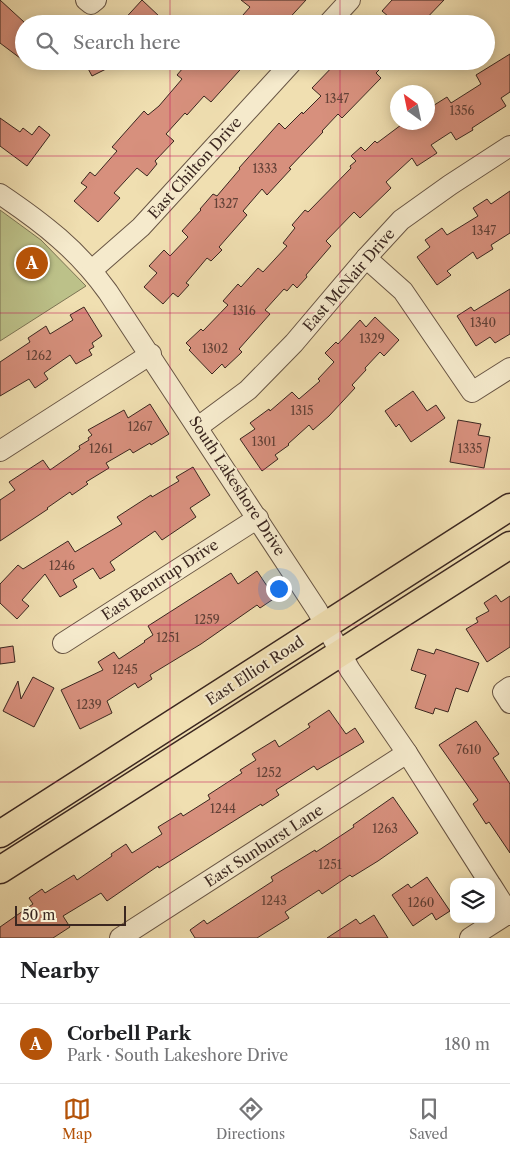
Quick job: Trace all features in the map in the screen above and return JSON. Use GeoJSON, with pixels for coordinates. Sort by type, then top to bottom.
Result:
{"type":"FeatureCollection","features":[{"type":"Feature","properties":{"kind":"main road","name":"East Elliot Road"},"geometry":{"type":"LineString","coordinates":[[0,834],[510,507]]}},
{"type":"Feature","properties":{"kind":"main road","name":"East Elliot Road"},"geometry":{"type":"LineString","coordinates":[[0,870],[510,545]]}},
{"type":"Feature","properties":{"kind":"street"},"geometry":{"type":"LineString","coordinates":[[336,15],[350,0]]}},
{"type":"Feature","properties":{"kind":"street","name":"East Chilton Drive"},"geometry":{"type":"LineString","coordinates":[[92,270],[141,227],[285,70]]}},
{"type":"Feature","properties":{"kind":"street","name":"East McNair Drive"},"geometry":{"type":"LineString","coordinates":[[198,427],[248,390],[294,343],[401,220],[510,146]]}},
{"type":"Feature","properties":{"kind":"street","name":"South Lakeshore Drive"},"geometry":{"type":"LineString","coordinates":[[0,194],[52,230],[92,270],[151,354],[258,518],[317,610],[350,670],[407,753],[486,878]]}},
{"type":"Feature","properties":{"kind":"street"},"geometry":{"type":"LineString","coordinates":[[366,258],[403,291],[472,392],[510,368]]}},
{"type":"Feature","properties":{"kind":"street"},"geometry":{"type":"LineString","coordinates":[[0,451],[151,354]]}},
{"type":"Feature","properties":{"kind":"street","name":"East Bentrup Drive"},"geometry":{"type":"LineString","coordinates":[[63,643],[258,518]]}},
{"type":"Feature","properties":{"kind":"street","name":"East Sunburst Lane"},"geometry":{"type":"LineString","coordinates":[[120,938],[407,753]]}},
{"type":"Feature","properties":{"kind":"street"},"geometry":{"type":"LineString","coordinates":[[470,938],[509,914],[495,891]]}},
{"type":"Feature","properties":{"kind":"green space"},"geometry":{"type":"Polygon","coordinates":[[[0,210],[41,240],[86,286],[0,341],[0,210]]]}},
{"type":"Feature","properties":{"kind":"building"},"geometry":{"type":"Polygon","coordinates":[[[0,0],[16,15],[15,54],[0,43],[0,0]]]}},
{"type":"Feature","properties":{"kind":"building"},"geometry":{"type":"Polygon","coordinates":[[[142,0],[158,15],[128,15],[142,0]]]}},
{"type":"Feature","properties":{"kind":"building"},"geometry":{"type":"Polygon","coordinates":[[[241,0],[306,0],[292,15],[243,15],[250,7],[241,0]]]}},
{"type":"Feature","properties":{"kind":"building"},"geometry":{"type":"Polygon","coordinates":[[[392,0],[444,0],[430,15],[387,15],[382,11],[392,0]]]}},
{"type":"Feature","properties":{"kind":"building"},"geometry":{"type":"Polygon","coordinates":[[[510,54],[510,92],[501,98],[506,106],[456,140],[451,132],[431,145],[437,153],[417,166],[412,158],[386,182],[391,188],[360,218],[354,212],[326,241],[331,246],[297,288],[293,284],[287,291],[284,289],[265,310],[270,314],[239,349],[242,352],[225,368],[222,364],[212,374],[189,350],[191,348],[186,343],[201,329],[203,331],[228,305],[223,301],[238,284],[241,287],[258,268],[263,272],[287,246],[283,243],[295,228],[292,225],[305,210],[308,212],[351,168],[350,166],[356,161],[351,156],[361,147],[365,151],[375,141],[377,143],[394,130],[435,130],[435,105],[447,97],[451,103],[481,84],[476,75],[484,70],[495,70],[495,63],[510,54]]]}},
{"type":"Feature","properties":{"kind":"building"},"geometry":{"type":"Polygon","coordinates":[[[89,70],[104,70],[92,76],[89,70]]]}},
{"type":"Feature","properties":{"kind":"building"},"geometry":{"type":"Polygon","coordinates":[[[181,70],[240,70],[211,102],[204,96],[187,115],[185,113],[166,134],[174,141],[155,161],[157,164],[147,176],[137,168],[114,193],[120,198],[98,222],[74,201],[87,187],[81,183],[90,172],[95,176],[117,151],[112,147],[144,111],[148,115],[159,106],[182,79],[177,75],[181,70]]]}},
{"type":"Feature","properties":{"kind":"building"},"geometry":{"type":"Polygon","coordinates":[[[329,70],[379,70],[376,73],[381,78],[342,118],[338,114],[267,195],[262,189],[243,211],[247,215],[219,247],[222,250],[211,261],[207,258],[186,283],[189,285],[178,297],[173,293],[163,304],[144,287],[157,273],[149,266],[164,250],[170,256],[188,237],[182,231],[213,194],[217,196],[279,123],[285,129],[321,96],[312,88],[329,70]]]}},
{"type":"Feature","properties":{"kind":"building"},"geometry":{"type":"Polygon","coordinates":[[[0,118],[20,132],[23,128],[32,135],[39,126],[50,135],[27,166],[0,146],[0,118]]]}},
{"type":"Feature","properties":{"kind":"building"},"geometry":{"type":"Polygon","coordinates":[[[510,191],[510,233],[491,245],[493,249],[477,259],[473,252],[447,271],[451,275],[437,285],[417,257],[430,247],[425,240],[442,228],[447,235],[478,216],[473,208],[487,199],[491,204],[510,191]]]}},
{"type":"Feature","properties":{"kind":"building"},"geometry":{"type":"Polygon","coordinates":[[[510,289],[510,334],[495,343],[490,337],[476,346],[457,316],[471,307],[474,311],[510,289]]]}},
{"type":"Feature","properties":{"kind":"building"},"geometry":{"type":"Polygon","coordinates":[[[84,307],[102,336],[92,343],[94,347],[89,350],[92,355],[76,364],[70,355],[44,373],[48,379],[35,388],[29,379],[0,396],[0,362],[30,342],[28,338],[46,326],[50,334],[73,320],[70,315],[84,307]]]}},
{"type":"Feature","properties":{"kind":"building"},"geometry":{"type":"Polygon","coordinates":[[[375,317],[399,340],[384,356],[380,352],[365,368],[366,370],[352,385],[355,388],[329,416],[313,430],[309,425],[289,445],[275,455],[278,459],[262,471],[240,439],[255,429],[250,423],[269,409],[270,411],[292,392],[299,399],[320,381],[318,379],[334,362],[325,353],[336,342],[338,344],[360,320],[366,327],[375,317]]]}},
{"type":"Feature","properties":{"kind":"building"},"geometry":{"type":"Polygon","coordinates":[[[413,391],[427,411],[436,405],[445,418],[411,442],[399,424],[396,427],[385,411],[413,391]]]}},
{"type":"Feature","properties":{"kind":"building"},"geometry":{"type":"Polygon","coordinates":[[[150,404],[169,434],[133,453],[130,449],[106,463],[109,468],[86,482],[88,484],[72,495],[70,492],[0,541],[0,500],[15,490],[9,482],[43,460],[50,470],[80,449],[79,446],[89,440],[88,438],[92,435],[88,430],[124,410],[128,418],[150,404]]]}},
{"type":"Feature","properties":{"kind":"building"},"geometry":{"type":"Polygon","coordinates":[[[458,420],[481,424],[478,435],[490,437],[484,468],[450,462],[458,420]]]}},
{"type":"Feature","properties":{"kind":"building"},"geometry":{"type":"Polygon","coordinates":[[[193,467],[210,495],[190,508],[196,517],[162,540],[155,531],[110,562],[115,570],[100,579],[93,568],[73,580],[77,587],[60,597],[45,574],[22,600],[29,606],[17,619],[0,603],[0,584],[18,565],[23,569],[68,541],[75,552],[122,524],[117,517],[151,495],[152,497],[179,481],[176,477],[193,467]]]}},
{"type":"Feature","properties":{"kind":"building"},"geometry":{"type":"Polygon","coordinates":[[[257,571],[275,598],[260,608],[257,605],[201,644],[150,675],[152,679],[138,688],[135,683],[107,701],[112,713],[80,729],[61,690],[103,670],[98,662],[114,652],[119,659],[145,642],[153,635],[148,626],[231,573],[238,584],[257,571]]]}},
{"type":"Feature","properties":{"kind":"building"},"geometry":{"type":"Polygon","coordinates":[[[496,595],[501,602],[510,596],[510,647],[487,662],[466,629],[478,622],[476,618],[489,611],[484,603],[496,595]]]}},
{"type":"Feature","properties":{"kind":"building"},"geometry":{"type":"Polygon","coordinates":[[[13,646],[15,662],[0,664],[0,648],[13,646]]]}},
{"type":"Feature","properties":{"kind":"building"},"geometry":{"type":"Polygon","coordinates":[[[418,649],[434,654],[436,649],[479,663],[468,692],[456,688],[448,712],[435,708],[433,714],[415,708],[426,675],[411,670],[418,649]]]}},
{"type":"Feature","properties":{"kind":"building"},"geometry":{"type":"Polygon","coordinates":[[[33,677],[54,688],[34,727],[3,711],[18,681],[21,699],[33,677]]]}},
{"type":"Feature","properties":{"kind":"building"},"geometry":{"type":"Polygon","coordinates":[[[329,710],[346,734],[355,728],[364,742],[317,770],[314,766],[276,790],[279,795],[262,806],[261,804],[159,868],[158,866],[107,901],[101,893],[63,916],[70,927],[53,938],[0,938],[0,927],[33,904],[29,898],[42,889],[45,893],[74,875],[77,880],[126,844],[132,853],[162,834],[158,827],[181,813],[183,816],[210,799],[208,795],[242,773],[240,770],[256,760],[252,754],[275,740],[279,747],[310,727],[308,724],[329,710]]]}},
{"type":"Feature","properties":{"kind":"building"},"geometry":{"type":"Polygon","coordinates":[[[476,721],[499,754],[493,758],[510,784],[510,853],[489,822],[486,824],[473,804],[478,800],[439,745],[476,721]]]}},
{"type":"Feature","properties":{"kind":"building"},"geometry":{"type":"Polygon","coordinates":[[[393,797],[418,833],[352,877],[350,875],[322,894],[319,890],[285,912],[289,918],[257,938],[195,938],[190,930],[204,920],[207,924],[273,881],[271,877],[315,850],[316,852],[354,827],[353,825],[393,797]]]}},
{"type":"Feature","properties":{"kind":"building"},"geometry":{"type":"Polygon","coordinates":[[[427,877],[450,911],[436,920],[432,913],[413,926],[392,895],[408,884],[411,888],[427,877]]]}},
{"type":"Feature","properties":{"kind":"building"},"geometry":{"type":"Polygon","coordinates":[[[374,915],[388,938],[327,938],[356,919],[360,924],[374,915]]]}},
{"type":"Feature","properties":{"kind":"place","name":"Corbell Park"},"geometry":{"type":"Point","coordinates":[32,263]}}]}
